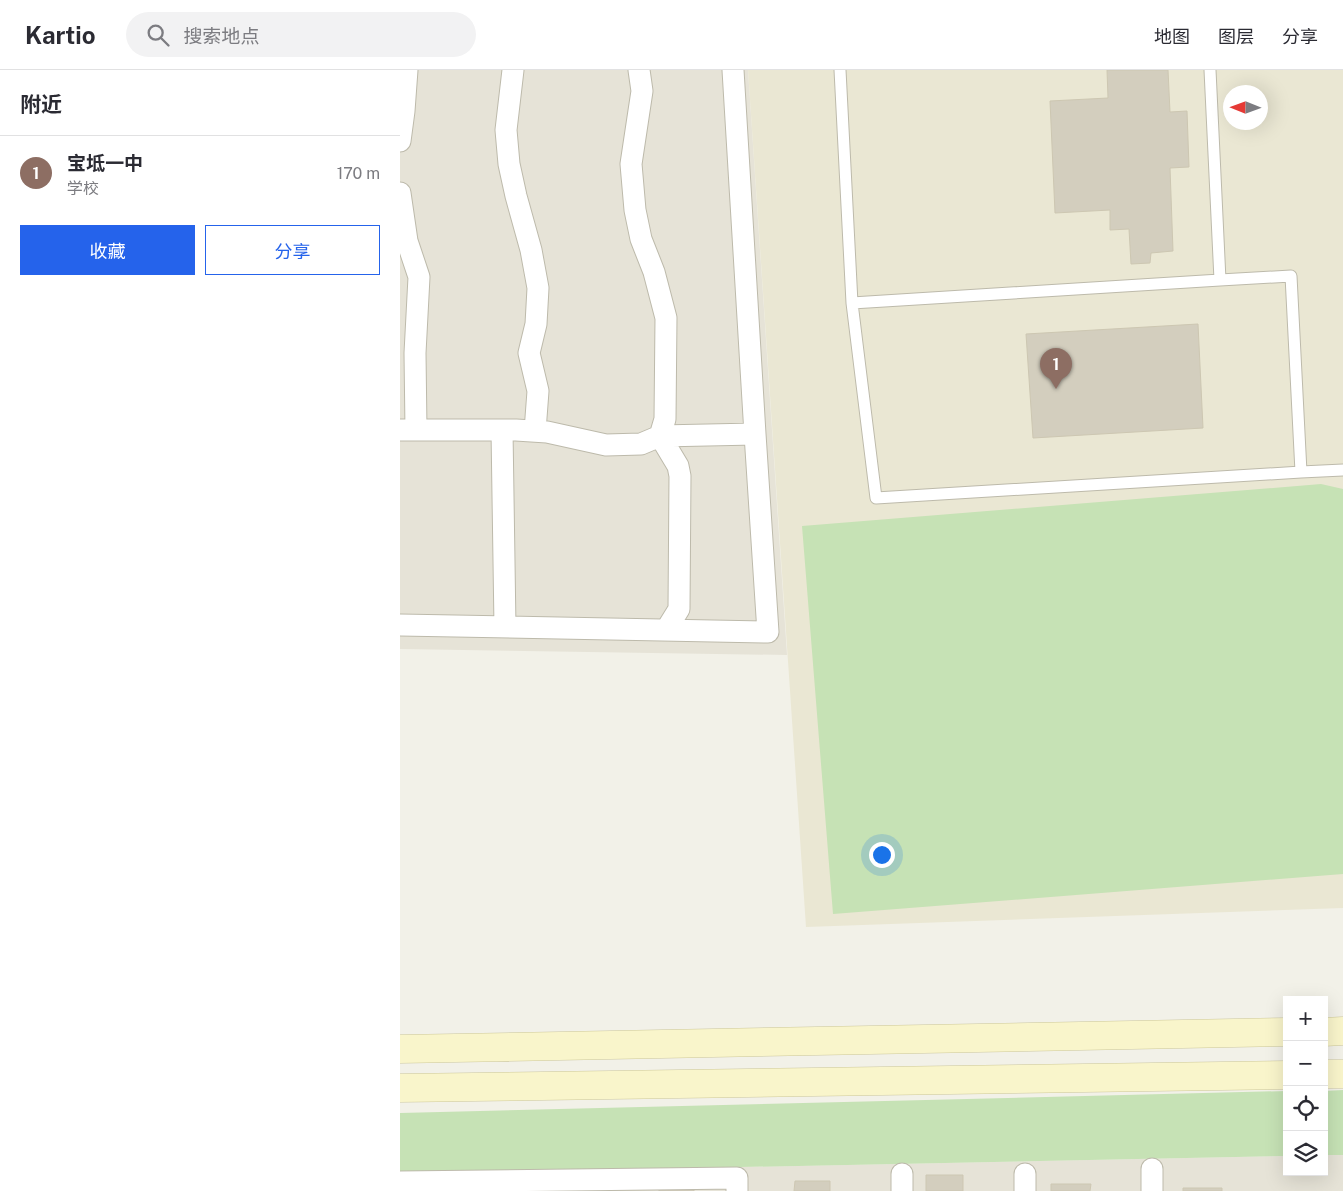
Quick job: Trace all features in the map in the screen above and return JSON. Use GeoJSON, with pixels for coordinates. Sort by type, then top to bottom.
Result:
{"type":"FeatureCollection","features":[{"type":"Feature","properties":{"kind":"main road"},"geometry":{"type":"LineString","coordinates":[[1328,1032],[1343,1031]]}},
{"type":"Feature","properties":{"kind":"main road"},"geometry":{"type":"LineString","coordinates":[[400,1049],[1283,1032]]}},
{"type":"Feature","properties":{"kind":"main road"},"geometry":{"type":"LineString","coordinates":[[1328,1074],[1343,1074]]}},
{"type":"Feature","properties":{"kind":"main road"},"geometry":{"type":"LineString","coordinates":[[400,1088],[1283,1075]]}},
{"type":"Feature","properties":{"kind":"street"},"geometry":{"type":"LineString","coordinates":[[400,141],[406,70]]}},
{"type":"Feature","properties":{"kind":"street"},"geometry":{"type":"LineString","coordinates":[[513,70],[506,130],[509,164],[531,250],[538,288],[536,324],[530,353],[538,391],[535,431]]}},
{"type":"Feature","properties":{"kind":"street"},"geometry":{"type":"LineString","coordinates":[[639,70],[642,91],[631,164],[635,210],[641,239],[654,272],[666,318],[665,420],[660,436],[678,466],[680,476],[679,609],[666,630]]}},
{"type":"Feature","properties":{"kind":"street"},"geometry":{"type":"LineString","coordinates":[[400,625],[768,632],[733,70]]}},
{"type":"Feature","properties":{"kind":"street"},"geometry":{"type":"LineString","coordinates":[[400,193],[407,241],[418,277],[415,353],[408,430],[535,431],[606,445],[641,444],[660,436],[755,434]]}},
{"type":"Feature","properties":{"kind":"street"},"geometry":{"type":"LineString","coordinates":[[502,430],[505,627]]}},
{"type":"Feature","properties":{"kind":"street"},"geometry":{"type":"LineString","coordinates":[[1152,1169],[1152,1191]]}},
{"type":"Feature","properties":{"kind":"street"},"geometry":{"type":"LineString","coordinates":[[400,1182],[737,1178],[737,1191]]}},
{"type":"Feature","properties":{"kind":"lane"},"geometry":{"type":"LineString","coordinates":[[840,70],[852,303],[876,498],[1343,470]]}},
{"type":"Feature","properties":{"kind":"lane"},"geometry":{"type":"LineString","coordinates":[[1210,70],[1220,280]]}},
{"type":"Feature","properties":{"kind":"lane"},"geometry":{"type":"LineString","coordinates":[[852,303],[1291,276],[1301,472]]}},
{"type":"Feature","properties":{"kind":"shaded area"},"geometry":{"type":"Polygon","coordinates":[[[400,70],[748,70],[787,655],[400,649],[400,70]]]}},
{"type":"Feature","properties":{"kind":"shaded area"},"geometry":{"type":"Polygon","coordinates":[[[748,70],[1343,70],[1343,908],[806,927],[748,70]]]}},
{"type":"Feature","properties":{"kind":"shaded area"},"geometry":{"type":"Polygon","coordinates":[[[1328,1155],[1343,1155],[1343,1191],[400,1191],[400,1174],[1283,1156],[1283,1176],[1328,1176],[1328,1155]]]}},
{"type":"Feature","properties":{"kind":"green space"},"geometry":{"type":"Polygon","coordinates":[[[1321,484],[1343,489],[1343,874],[833,914],[802,526],[1321,484]]]}},
{"type":"Feature","properties":{"kind":"green space"},"geometry":{"type":"Polygon","coordinates":[[[1343,1090],[1343,1155],[1328,1155],[1328,1091],[1343,1090]]]}},
{"type":"Feature","properties":{"kind":"green space"},"geometry":{"type":"Polygon","coordinates":[[[1283,1091],[1283,1156],[400,1174],[400,1113],[1283,1091]]]}},
{"type":"Feature","properties":{"kind":"building"},"geometry":{"type":"Polygon","coordinates":[[[1107,70],[1168,70],[1170,112],[1187,111],[1189,167],[1170,168],[1173,251],[1151,253],[1150,263],[1131,264],[1129,229],[1110,230],[1110,210],[1055,213],[1050,101],[1108,98],[1107,70]]]}},
{"type":"Feature","properties":{"kind":"building"},"geometry":{"type":"Polygon","coordinates":[[[1198,324],[1203,428],[1033,438],[1026,334],[1198,324]]]}},
{"type":"Feature","properties":{"kind":"building"},"geometry":{"type":"Polygon","coordinates":[[[926,1175],[963,1175],[963,1191],[926,1191],[926,1175]]]}},
{"type":"Feature","properties":{"kind":"building"},"geometry":{"type":"Polygon","coordinates":[[[795,1181],[830,1181],[830,1191],[794,1191],[795,1181]]]}},
{"type":"Feature","properties":{"kind":"building"},"geometry":{"type":"Polygon","coordinates":[[[1051,1184],[1091,1184],[1090,1191],[1051,1191],[1051,1184]]]}},
{"type":"Feature","properties":{"kind":"building"},"geometry":{"type":"Polygon","coordinates":[[[659,1185],[694,1185],[694,1191],[659,1191],[659,1185]]]}},
{"type":"Feature","properties":{"kind":"building"},"geometry":{"type":"Polygon","coordinates":[[[1183,1188],[1222,1188],[1222,1191],[1183,1191],[1183,1188]]]}},
{"type":"Feature","properties":{"kind":"place","name":"宝坻一中"},"geometry":{"type":"Point","coordinates":[1056,389]}}]}
